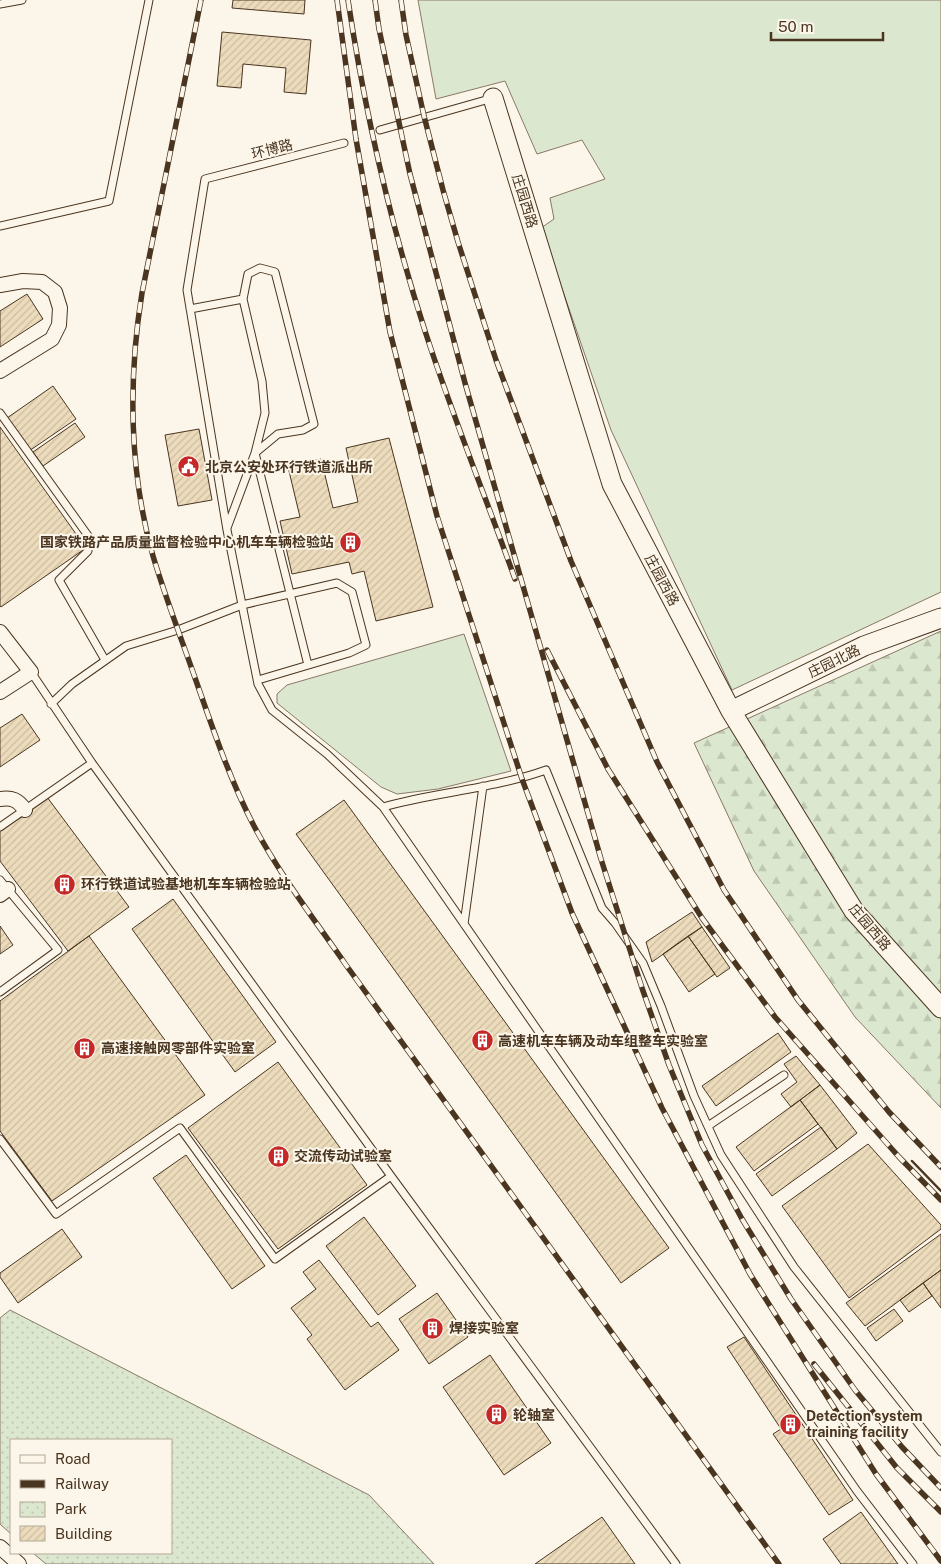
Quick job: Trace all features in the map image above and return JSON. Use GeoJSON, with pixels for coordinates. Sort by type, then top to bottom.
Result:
{"type":"FeatureCollection","features":[{"type":"Feature","properties":{"kind":"street","name":"庄园西路"},"geometry":{"type":"LineString","coordinates":[[493,98],[612,484],[731,711],[854,911],[941,1008]]}},
{"type":"Feature","properties":{"kind":"street"},"geometry":{"type":"LineString","coordinates":[[0,286],[23,281],[42,282],[55,292],[60,308],[60,325],[52,339],[0,371]]}},
{"type":"Feature","properties":{"kind":"street","name":"庄园北路"},"geometry":{"type":"LineString","coordinates":[[731,711],[864,646],[941,618]]}},
{"type":"Feature","properties":{"kind":"street"},"geometry":{"type":"LineString","coordinates":[[0,632],[31,672],[0,692]]}},
{"type":"Feature","properties":{"kind":"street"},"geometry":{"type":"LineString","coordinates":[[0,799],[9,798],[19,801],[25,810]]}},
{"type":"Feature","properties":{"kind":"street"},"geometry":{"type":"LineString","coordinates":[[0,1547],[19,1564]]}},
{"type":"Feature","properties":{"kind":"lane"},"geometry":{"type":"LineString","coordinates":[[0,4],[22,0]]}},
{"type":"Feature","properties":{"kind":"lane"},"geometry":{"type":"LineString","coordinates":[[0,226],[109,201],[150,0]]}},
{"type":"Feature","properties":{"kind":"lane"},"geometry":{"type":"LineString","coordinates":[[380,130],[493,98]]}},
{"type":"Feature","properties":{"kind":"lane","name":"环博路"},"geometry":{"type":"LineString","coordinates":[[190,309],[187,290],[205,179],[344,143]]}},
{"type":"Feature","properties":{"kind":"lane"},"geometry":{"type":"LineString","coordinates":[[227,530],[256,453],[265,413],[262,382],[243,299],[248,274],[260,268],[275,272],[314,424],[303,430],[278,434],[256,453]]}},
{"type":"Feature","properties":{"kind":"lane"},"geometry":{"type":"LineString","coordinates":[[243,299],[190,309],[227,530],[242,605],[258,680],[272,710],[327,754],[382,807],[857,1491],[912,1564]]}},
{"type":"Feature","properties":{"kind":"lane"},"geometry":{"type":"LineString","coordinates":[[0,413],[90,537],[88,551],[59,580],[105,660]]}},
{"type":"Feature","properties":{"kind":"lane"},"geometry":{"type":"LineString","coordinates":[[256,453],[308,665]]}},
{"type":"Feature","properties":{"kind":"lane"},"geometry":{"type":"LineString","coordinates":[[52,704],[72,684],[126,646],[178,630],[242,605],[337,582],[352,592],[366,645],[258,680]]}},
{"type":"Feature","properties":{"kind":"lane"},"geometry":{"type":"LineString","coordinates":[[31,672],[92,763],[391,1176],[676,1564]]}},
{"type":"Feature","properties":{"kind":"lane"},"geometry":{"type":"LineString","coordinates":[[0,827],[92,763]]}},
{"type":"Feature","properties":{"kind":"lane"},"geometry":{"type":"LineString","coordinates":[[382,807],[411,799],[522,779],[546,770],[602,908],[643,963],[694,1096],[721,1155],[794,1267],[941,1452]]}},
{"type":"Feature","properties":{"kind":"lane"},"geometry":{"type":"LineString","coordinates":[[464,924],[483,786]]}},
{"type":"Feature","properties":{"kind":"lane"},"geometry":{"type":"LineString","coordinates":[[0,992],[58,950],[3,888]]}},
{"type":"Feature","properties":{"kind":"lane"},"geometry":{"type":"LineString","coordinates":[[708,1126],[784,1075]]}},
{"type":"Feature","properties":{"kind":"lane"},"geometry":{"type":"LineString","coordinates":[[0,1139],[56,1214],[180,1128],[275,1259],[391,1176]]}},
{"type":"Feature","properties":{"kind":"green space"},"geometry":{"type":"Polygon","coordinates":[[[418,0],[941,0],[941,592],[732,690],[611,430],[541,228],[554,219],[550,198],[605,179],[582,140],[537,154],[505,81],[436,99],[418,0]]]}},
{"type":"Feature","properties":{"kind":"green space"},"geometry":{"type":"Polygon","coordinates":[[[941,631],[941,1108],[855,1017],[754,871],[694,743],[941,631]]]}},
{"type":"Feature","properties":{"kind":"green space"},"geometry":{"type":"Polygon","coordinates":[[[464,634],[511,771],[438,789],[397,794],[381,787],[277,703],[277,694],[287,685],[464,634]]]}},
{"type":"Feature","properties":{"kind":"green space"},"geometry":{"type":"Polygon","coordinates":[[[10,1310],[369,1495],[434,1564],[46,1564],[34,1554],[172,1554],[172,1439],[10,1439],[10,1533],[0,1524],[0,1318],[10,1310]]]}},
{"type":"Feature","properties":{"kind":"building"},"geometry":{"type":"Polygon","coordinates":[[[233,0],[305,0],[304,14],[232,8],[233,0]]]}},
{"type":"Feature","properties":{"kind":"building"},"geometry":{"type":"Polygon","coordinates":[[[222,32],[311,40],[306,94],[284,92],[286,68],[243,64],[241,88],[217,86],[222,32]]]}},
{"type":"Feature","properties":{"kind":"building"},"geometry":{"type":"Polygon","coordinates":[[[27,294],[43,319],[0,347],[0,311],[27,294]]]}},
{"type":"Feature","properties":{"kind":"building"},"geometry":{"type":"Polygon","coordinates":[[[53,386],[76,419],[29,451],[7,418],[53,386]]]}},
{"type":"Feature","properties":{"kind":"building"},"geometry":{"type":"Polygon","coordinates":[[[75,423],[85,437],[43,466],[33,452],[75,423]]]}},
{"type":"Feature","properties":{"kind":"building"},"geometry":{"type":"Polygon","coordinates":[[[0,427],[86,548],[1,607],[0,606],[0,427]]]}},
{"type":"Feature","properties":{"kind":"building","name":"北京公安处环行铁道派出所"},"geometry":{"type":"Polygon","coordinates":[[[199,429],[212,500],[178,506],[165,435],[199,429]]]}},
{"type":"Feature","properties":{"kind":"building","name":"国家铁路产品质量监督检验中心机车车辆检验站"},"geometry":{"type":"Polygon","coordinates":[[[389,438],[433,607],[376,621],[364,571],[352,574],[349,562],[292,574],[280,521],[300,517],[288,467],[321,459],[333,508],[358,502],[346,448],[389,438]]]}},
{"type":"Feature","properties":{"kind":"building"},"geometry":{"type":"Polygon","coordinates":[[[22,714],[40,740],[0,767],[0,728],[22,714]]]}},
{"type":"Feature","properties":{"kind":"building","name":"环行铁道试验基地机车车辆检验站"},"geometry":{"type":"Polygon","coordinates":[[[47,797],[129,907],[68,951],[0,861],[0,830],[47,797]]]}},
{"type":"Feature","properties":{"kind":"building","name":"高速机车车辆及动车组整车实验室"},"geometry":{"type":"Polygon","coordinates":[[[344,800],[669,1248],[621,1283],[296,834],[344,800]]]}},
{"type":"Feature","properties":{"kind":"building"},"geometry":{"type":"Polygon","coordinates":[[[173,899],[276,1042],[235,1072],[132,929],[173,899]]]}},
{"type":"Feature","properties":{"kind":"building"},"geometry":{"type":"Polygon","coordinates":[[[692,912],[702,927],[652,962],[646,942],[692,912]]]}},
{"type":"Feature","properties":{"kind":"building"},"geometry":{"type":"Polygon","coordinates":[[[0,926],[13,945],[0,954],[0,926]]]}},
{"type":"Feature","properties":{"kind":"building"},"geometry":{"type":"Polygon","coordinates":[[[702,927],[730,968],[717,977],[688,936],[702,927]]]}},
{"type":"Feature","properties":{"kind":"building","name":"高速接触网零部件实验室"},"geometry":{"type":"Polygon","coordinates":[[[89,936],[205,1095],[52,1201],[0,1131],[0,1001],[89,936]]]}},
{"type":"Feature","properties":{"kind":"building"},"geometry":{"type":"Polygon","coordinates":[[[688,936],[715,974],[689,992],[663,954],[688,936]]]}},
{"type":"Feature","properties":{"kind":"building"},"geometry":{"type":"Polygon","coordinates":[[[778,1033],[791,1052],[716,1106],[702,1086],[778,1033]]]}},
{"type":"Feature","properties":{"kind":"building"},"geometry":{"type":"Polygon","coordinates":[[[796,1056],[820,1085],[791,1107],[781,1094],[797,1082],[784,1064],[796,1056]]]}},
{"type":"Feature","properties":{"kind":"building","name":"交流传动试验室"},"geometry":{"type":"Polygon","coordinates":[[[278,1062],[367,1185],[278,1249],[188,1128],[278,1062]]]}},
{"type":"Feature","properties":{"kind":"building"},"geometry":{"type":"Polygon","coordinates":[[[820,1085],[857,1133],[837,1149],[800,1100],[820,1085]]]}},
{"type":"Feature","properties":{"kind":"building"},"geometry":{"type":"Polygon","coordinates":[[[800,1100],[818,1124],[754,1171],[736,1147],[800,1100]]]}},
{"type":"Feature","properties":{"kind":"building"},"geometry":{"type":"Polygon","coordinates":[[[821,1127],[837,1149],[772,1196],[756,1174],[821,1127]]]}},
{"type":"Feature","properties":{"kind":"building"},"geometry":{"type":"Polygon","coordinates":[[[868,1144],[941,1225],[941,1229],[849,1298],[782,1206],[868,1144]]]}},
{"type":"Feature","properties":{"kind":"building"},"geometry":{"type":"Polygon","coordinates":[[[186,1155],[265,1266],[232,1289],[153,1178],[186,1155]]]}},
{"type":"Feature","properties":{"kind":"building"},"geometry":{"type":"Polygon","coordinates":[[[364,1217],[416,1286],[378,1315],[326,1246],[364,1217]]]}},
{"type":"Feature","properties":{"kind":"building"},"geometry":{"type":"Polygon","coordinates":[[[62,1229],[82,1257],[18,1303],[0,1277],[0,1273],[62,1229]]]}},
{"type":"Feature","properties":{"kind":"building"},"geometry":{"type":"Polygon","coordinates":[[[941,1234],[941,1270],[865,1326],[846,1303],[941,1234]]]}},
{"type":"Feature","properties":{"kind":"building"},"geometry":{"type":"Polygon","coordinates":[[[319,1260],[371,1327],[378,1322],[399,1350],[345,1390],[307,1339],[312,1335],[291,1308],[316,1289],[303,1272],[319,1260]]]}},
{"type":"Feature","properties":{"kind":"building"},"geometry":{"type":"Polygon","coordinates":[[[941,1270],[941,1308],[923,1283],[941,1270]]]}},
{"type":"Feature","properties":{"kind":"building"},"geometry":{"type":"Polygon","coordinates":[[[923,1283],[932,1296],[909,1312],[900,1300],[923,1283]]]}},
{"type":"Feature","properties":{"kind":"building","name":"焊接实验室"},"geometry":{"type":"Polygon","coordinates":[[[437,1293],[468,1337],[429,1364],[399,1319],[437,1293]]]}},
{"type":"Feature","properties":{"kind":"building"},"geometry":{"type":"Polygon","coordinates":[[[894,1309],[903,1321],[876,1341],[867,1328],[894,1309]]]}},
{"type":"Feature","properties":{"kind":"building","name":"Detection system training facility"},"geometry":{"type":"Polygon","coordinates":[[[744,1337],[853,1500],[829,1515],[773,1434],[781,1429],[727,1347],[744,1337]]]}},
{"type":"Feature","properties":{"kind":"building","name":"轮轴室"},"geometry":{"type":"Polygon","coordinates":[[[490,1355],[551,1443],[504,1475],[443,1387],[490,1355]]]}},
{"type":"Feature","properties":{"kind":"building"},"geometry":{"type":"Polygon","coordinates":[[[861,1512],[898,1564],[841,1564],[823,1539],[861,1512]]]}},
{"type":"Feature","properties":{"kind":"building"},"geometry":{"type":"Polygon","coordinates":[[[602,1517],[635,1564],[535,1564],[602,1517]]]}},
{"type":"Feature","properties":{"kind":"railway"},"geometry":{"type":"LineString","coordinates":[[201,0],[142,293],[134,359],[133,425],[139,492],[153,556],[214,733],[254,826],[298,897],[779,1564]]}},
{"type":"Feature","properties":{"kind":"railway"},"geometry":{"type":"LineString","coordinates":[[337,0],[356,139],[390,332],[437,516],[522,779],[572,913],[662,1108],[750,1274],[876,1474],[941,1561]]}},
{"type":"Feature","properties":{"kind":"railway"},"geometry":{"type":"LineString","coordinates":[[348,0],[362,85],[380,169],[401,252],[447,396],[515,579]]}},
{"type":"Feature","properties":{"kind":"railway"},"geometry":{"type":"LineString","coordinates":[[375,0],[379,29],[410,174],[465,383],[601,859],[642,988],[669,1065],[702,1145],[742,1219],[791,1299],[855,1390],[902,1447],[941,1488]]}},
{"type":"Feature","properties":{"kind":"railway"},"geometry":{"type":"LineString","coordinates":[[401,0],[406,35],[443,190],[496,360],[571,561],[657,762],[724,890],[798,1000],[889,1112],[941,1167]]}},
{"type":"Feature","properties":{"kind":"railway"},"geometry":{"type":"LineString","coordinates":[[547,650],[608,769],[702,918],[775,1017],[899,1157],[941,1200]]}},
{"type":"Feature","properties":{"kind":"railway"},"geometry":{"type":"LineString","coordinates":[[814,1364],[897,1468],[941,1512]]}},
{"type":"Feature","properties":{"kind":"wall"},"geometry":{"type":"LineString","coordinates":[[912,1161],[941,1191]]}},
{"type":"Feature","properties":{"kind":"place","name":"北京公安处环行铁道派出所"},"geometry":{"type":"Point","coordinates":[189,467]}},
{"type":"Feature","properties":{"kind":"place","name":"国家铁路产品质量监督检验中心机车车辆检验站"},"geometry":{"type":"Point","coordinates":[350,542]}},
{"type":"Feature","properties":{"kind":"place","name":"环行铁道试验基地机车车辆检验站"},"geometry":{"type":"Point","coordinates":[65,884]}},
{"type":"Feature","properties":{"kind":"place","name":"高速机车车辆及动车组整车实验室"},"geometry":{"type":"Point","coordinates":[482,1041]}},
{"type":"Feature","properties":{"kind":"place","name":"高速接触网零部件实验室"},"geometry":{"type":"Point","coordinates":[85,1048]}},
{"type":"Feature","properties":{"kind":"place","name":"交流传动试验室"},"geometry":{"type":"Point","coordinates":[278,1156]}},
{"type":"Feature","properties":{"kind":"place","name":"焊接实验室"},"geometry":{"type":"Point","coordinates":[433,1328]}},
{"type":"Feature","properties":{"kind":"place","name":"轮轴室"},"geometry":{"type":"Point","coordinates":[497,1415]}},
{"type":"Feature","properties":{"kind":"place","name":"Detection system training facility"},"geometry":{"type":"Point","coordinates":[790,1424]}}]}
